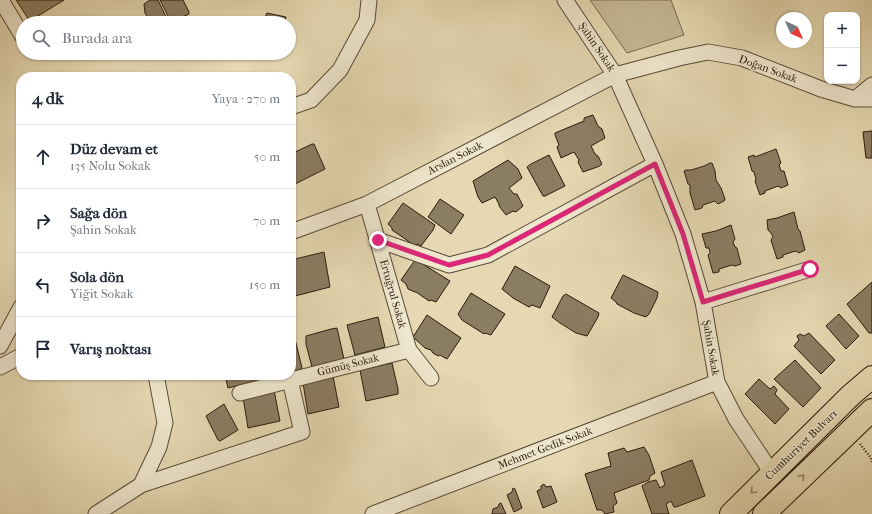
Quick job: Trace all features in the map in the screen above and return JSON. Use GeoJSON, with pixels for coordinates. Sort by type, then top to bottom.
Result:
{"type":"FeatureCollection","features":[{"type":"Feature","properties":{"kind":"main road","name":"Cumhuriyet Bulvarı"},"geometry":{"type":"LineString","coordinates":[[731,514],[851,395],[872,377]]}},
{"type":"Feature","properties":{"kind":"main road"},"geometry":{"type":"LineString","coordinates":[[764,514],[872,410]]}},
{"type":"Feature","properties":{"kind":"street"},"geometry":{"type":"LineString","coordinates":[[1,0],[16,25]]}},
{"type":"Feature","properties":{"kind":"street"},"geometry":{"type":"LineString","coordinates":[[296,105],[311,100],[340,70],[367,20],[369,0]]}},
{"type":"Feature","properties":{"kind":"street","name":"Şahin Sokak"},"geometry":{"type":"LineString","coordinates":[[565,0],[616,75],[655,164],[683,234],[703,302],[717,382],[736,419],[772,472]]}},
{"type":"Feature","properties":{"kind":"street","name":"Doğan Sokak"},"geometry":{"type":"LineString","coordinates":[[616,75],[708,52],[742,58],[821,89],[856,99],[872,98]]}},
{"type":"Feature","properties":{"kind":"street","name":"Arslan Sokak"},"geometry":{"type":"LineString","coordinates":[[296,230],[367,204],[616,75]]}},
{"type":"Feature","properties":{"kind":"street"},"geometry":{"type":"LineString","coordinates":[[856,99],[872,85]]}},
{"type":"Feature","properties":{"kind":"street"},"geometry":{"type":"LineString","coordinates":[[378,240],[449,265],[488,255],[655,164]]}},
{"type":"Feature","properties":{"kind":"street","name":"Ertuğrul Sokak"},"geometry":{"type":"LineString","coordinates":[[367,204],[409,350],[431,378]]}},
{"type":"Feature","properties":{"kind":"street"},"geometry":{"type":"LineString","coordinates":[[703,302],[810,269]]}},
{"type":"Feature","properties":{"kind":"street"},"geometry":{"type":"LineString","coordinates":[[0,346],[16,316]]}},
{"type":"Feature","properties":{"kind":"street","name":"Gümüş Sokak"},"geometry":{"type":"LineString","coordinates":[[296,378],[409,350]]}},
{"type":"Feature","properties":{"kind":"street"},"geometry":{"type":"LineString","coordinates":[[1,363],[16,358]]}},
{"type":"Feature","properties":{"kind":"street"},"geometry":{"type":"LineString","coordinates":[[141,485],[159,447],[165,423],[157,380]]}},
{"type":"Feature","properties":{"kind":"street"},"geometry":{"type":"LineString","coordinates":[[96,514],[141,485],[302,432],[290,380]]}},
{"type":"Feature","properties":{"kind":"street","name":"Gümüş Sokak"},"geometry":{"type":"LineString","coordinates":[[240,393],[290,380]]}},
{"type":"Feature","properties":{"kind":"street","name":"Mehmet Gedik Sokak"},"geometry":{"type":"LineString","coordinates":[[373,514],[717,382]]}},
{"type":"Feature","properties":{"kind":"shaded area"},"geometry":{"type":"Polygon","coordinates":[[[590,0],[671,0],[684,35],[627,53],[590,0]]]}},
{"type":"Feature","properties":{"kind":"building"},"geometry":{"type":"Polygon","coordinates":[[[16,0],[64,0],[38,16],[26,16],[16,0]]]}},
{"type":"Feature","properties":{"kind":"building"},"geometry":{"type":"Polygon","coordinates":[[[150,0],[158,0],[166,16],[147,16],[144,4],[150,0]]]}},
{"type":"Feature","properties":{"kind":"building"},"geometry":{"type":"Polygon","coordinates":[[[160,0],[183,0],[189,14],[184,16],[168,16],[160,0]]]}},
{"type":"Feature","properties":{"kind":"building"},"geometry":{"type":"Polygon","coordinates":[[[267,13],[281,16],[266,16],[267,13]]]}},
{"type":"Feature","properties":{"kind":"building"},"geometry":{"type":"Polygon","coordinates":[[[593,115],[598,126],[602,129],[605,138],[591,146],[602,164],[583,172],[578,162],[579,160],[574,152],[561,158],[557,147],[559,145],[555,133],[584,121],[584,118],[593,115]]]}},
{"type":"Feature","properties":{"kind":"building"},"geometry":{"type":"Polygon","coordinates":[[[872,131],[872,158],[866,158],[863,132],[872,131]]]}},
{"type":"Feature","properties":{"kind":"building"},"geometry":{"type":"Polygon","coordinates":[[[314,144],[325,169],[296,184],[296,152],[314,144]]]}},
{"type":"Feature","properties":{"kind":"building"},"geometry":{"type":"Polygon","coordinates":[[[776,149],[781,163],[779,165],[781,171],[784,171],[788,185],[781,188],[778,186],[765,191],[765,193],[760,195],[755,181],[756,179],[754,172],[752,171],[748,157],[754,155],[755,157],[776,149]]]}},
{"type":"Feature","properties":{"kind":"building"},"geometry":{"type":"Polygon","coordinates":[[[549,155],[565,186],[543,196],[527,167],[549,155]]]}},
{"type":"Feature","properties":{"kind":"building"},"geometry":{"type":"Polygon","coordinates":[[[508,160],[518,169],[522,178],[509,188],[514,194],[517,194],[523,206],[516,212],[513,211],[506,215],[499,206],[495,197],[482,203],[478,197],[473,181],[508,160]]]}},
{"type":"Feature","properties":{"kind":"building"},"geometry":{"type":"Polygon","coordinates":[[[712,163],[716,180],[725,199],[718,204],[715,201],[703,205],[702,208],[695,210],[690,193],[690,185],[688,184],[684,171],[712,163]]]}},
{"type":"Feature","properties":{"kind":"building"},"geometry":{"type":"Polygon","coordinates":[[[440,199],[464,215],[451,234],[428,217],[440,199]]]}},
{"type":"Feature","properties":{"kind":"building"},"geometry":{"type":"Polygon","coordinates":[[[403,203],[435,225],[421,246],[418,244],[414,245],[392,230],[388,224],[403,203]]]}},
{"type":"Feature","properties":{"kind":"building"},"geometry":{"type":"Polygon","coordinates":[[[794,212],[805,250],[799,253],[796,251],[792,252],[777,259],[771,240],[773,237],[768,230],[767,220],[794,212]]]}},
{"type":"Feature","properties":{"kind":"building"},"geometry":{"type":"Polygon","coordinates":[[[731,225],[735,239],[733,242],[737,248],[741,264],[719,269],[719,272],[713,273],[708,255],[710,253],[709,248],[706,248],[702,234],[716,231],[731,225]]]}},
{"type":"Feature","properties":{"kind":"building"},"geometry":{"type":"Polygon","coordinates":[[[324,252],[330,287],[296,296],[296,259],[324,252]]]}},
{"type":"Feature","properties":{"kind":"building"},"geometry":{"type":"Polygon","coordinates":[[[415,260],[450,281],[436,302],[431,300],[429,301],[416,292],[408,289],[406,284],[401,280],[415,260]]]}},
{"type":"Feature","properties":{"kind":"building"},"geometry":{"type":"Polygon","coordinates":[[[515,266],[550,286],[540,308],[532,305],[529,307],[513,298],[502,289],[515,266]]]}},
{"type":"Feature","properties":{"kind":"building"},"geometry":{"type":"Polygon","coordinates":[[[623,275],[658,292],[657,298],[646,317],[634,313],[617,304],[611,298],[623,275]]]}},
{"type":"Feature","properties":{"kind":"building"},"geometry":{"type":"Polygon","coordinates":[[[872,282],[872,333],[869,333],[847,304],[872,282]]]}},
{"type":"Feature","properties":{"kind":"building"},"geometry":{"type":"Polygon","coordinates":[[[471,293],[505,314],[491,335],[484,334],[462,320],[458,314],[471,293]]]}},
{"type":"Feature","properties":{"kind":"building"},"geometry":{"type":"Polygon","coordinates":[[[566,294],[599,313],[587,336],[576,333],[552,317],[563,296],[566,294]]]}},
{"type":"Feature","properties":{"kind":"building"},"geometry":{"type":"Polygon","coordinates":[[[839,314],[859,336],[846,349],[826,326],[839,314]]]}},
{"type":"Feature","properties":{"kind":"building"},"geometry":{"type":"Polygon","coordinates":[[[427,315],[461,338],[447,359],[440,355],[438,356],[431,350],[425,348],[413,337],[427,315]]]}},
{"type":"Feature","properties":{"kind":"building"},"geometry":{"type":"Polygon","coordinates":[[[378,317],[385,347],[355,355],[347,325],[378,317]]]}},
{"type":"Feature","properties":{"kind":"building"},"geometry":{"type":"Polygon","coordinates":[[[337,328],[344,359],[312,367],[306,344],[306,336],[337,328]]]}},
{"type":"Feature","properties":{"kind":"building"},"geometry":{"type":"Polygon","coordinates":[[[809,333],[835,360],[821,374],[794,346],[799,340],[797,336],[800,334],[804,336],[809,333]]]}},
{"type":"Feature","properties":{"kind":"building"},"geometry":{"type":"Polygon","coordinates":[[[296,343],[302,368],[296,370],[296,343]]]}},
{"type":"Feature","properties":{"kind":"building"},"geometry":{"type":"Polygon","coordinates":[[[795,360],[821,388],[803,407],[774,379],[795,360]]]}},
{"type":"Feature","properties":{"kind":"building"},"geometry":{"type":"Polygon","coordinates":[[[392,363],[398,394],[366,401],[360,370],[392,363]]]}},
{"type":"Feature","properties":{"kind":"building"},"geometry":{"type":"Polygon","coordinates":[[[333,376],[339,407],[308,414],[303,383],[333,376]]]}},
{"type":"Feature","properties":{"kind":"building"},"geometry":{"type":"Polygon","coordinates":[[[759,379],[770,389],[774,386],[777,390],[775,394],[789,409],[775,424],[745,394],[759,379]]]}},
{"type":"Feature","properties":{"kind":"building"},"geometry":{"type":"Polygon","coordinates":[[[226,380],[259,380],[228,388],[226,380]]]}},
{"type":"Feature","properties":{"kind":"building"},"geometry":{"type":"Polygon","coordinates":[[[274,390],[280,421],[248,428],[243,397],[274,390]]]}},
{"type":"Feature","properties":{"kind":"building"},"geometry":{"type":"Polygon","coordinates":[[[224,404],[238,430],[220,441],[218,440],[206,416],[224,404]]]}},
{"type":"Feature","properties":{"kind":"building"},"geometry":{"type":"Polygon","coordinates":[[[644,447],[649,455],[655,473],[650,476],[649,480],[614,493],[617,503],[613,506],[614,512],[605,514],[602,510],[597,510],[585,474],[611,466],[608,453],[624,448],[627,452],[644,447]]]}},
{"type":"Feature","properties":{"kind":"building"},"geometry":{"type":"Polygon","coordinates":[[[692,460],[705,496],[676,507],[674,507],[671,501],[666,504],[669,514],[652,514],[642,486],[648,482],[656,480],[660,488],[665,485],[661,472],[692,460]]]}},
{"type":"Feature","properties":{"kind":"building"},"geometry":{"type":"Polygon","coordinates":[[[544,484],[546,487],[551,486],[557,502],[543,508],[537,491],[541,489],[541,486],[544,484]]]}},
{"type":"Feature","properties":{"kind":"building"},"geometry":{"type":"Polygon","coordinates":[[[513,488],[515,489],[522,508],[514,512],[507,495],[512,492],[513,488]]]}},
{"type":"Feature","properties":{"kind":"building"},"geometry":{"type":"Polygon","coordinates":[[[501,503],[506,514],[492,514],[493,509],[498,507],[501,503]]]}},
{"type":"Feature","properties":{"kind":"route"},"geometry":{"type":"LineString","coordinates":[[378,240],[449,265],[488,255],[655,164],[683,234],[703,302],[810,269]]}}]}
